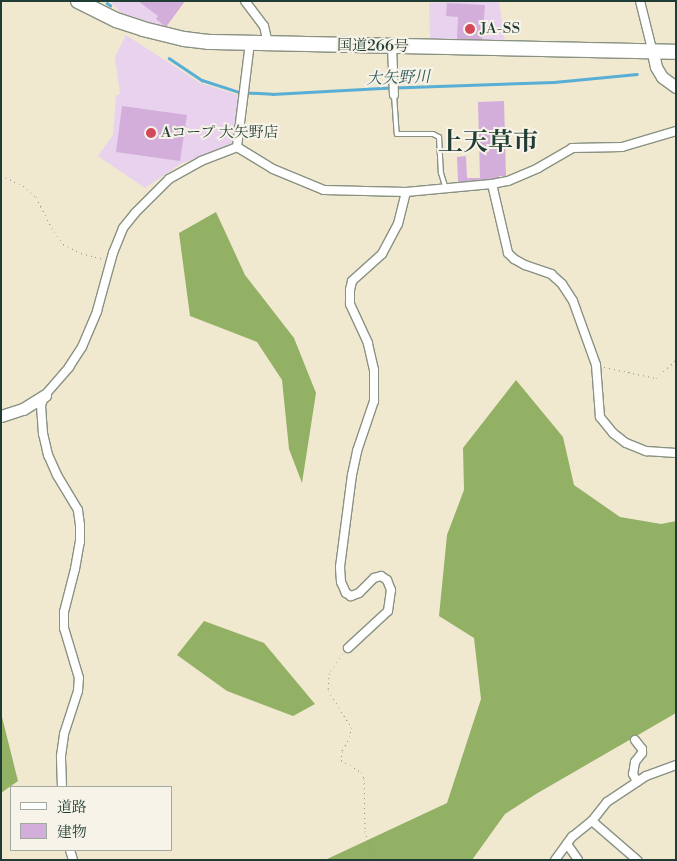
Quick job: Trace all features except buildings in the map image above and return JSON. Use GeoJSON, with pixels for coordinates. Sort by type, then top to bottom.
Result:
{"type":"FeatureCollection","features":[{"type":"Feature","properties":{"kind":"highway","name":"国道266号"},"geometry":{"type":"LineString","coordinates":[[78,1],[116,20],[163,35],[208,42],[676,52]]}},
{"type":"Feature","properties":{"kind":"street"},"geometry":{"type":"LineString","coordinates":[[245,1],[264,26],[268,43]]}},
{"type":"Feature","properties":{"kind":"street"},"geometry":{"type":"LineString","coordinates":[[640,1],[656,67],[662,77],[676,86]]}},
{"type":"Feature","properties":{"kind":"street"},"geometry":{"type":"LineString","coordinates":[[237,146],[250,43]]}},
{"type":"Feature","properties":{"kind":"street"},"geometry":{"type":"LineString","coordinates":[[392,46],[394,95]]}},
{"type":"Feature","properties":{"kind":"street"},"geometry":{"type":"LineString","coordinates":[[237,146],[273,169],[324,190],[406,192],[508,181],[538,168],[572,148],[622,147],[676,131]]}},
{"type":"Feature","properties":{"kind":"street"},"geometry":{"type":"LineString","coordinates":[[1,416],[23,409],[45,395],[70,367],[82,347],[97,311],[123,228],[148,198],[177,174],[201,161],[237,146]]}},
{"type":"Feature","properties":{"kind":"street"},"geometry":{"type":"LineString","coordinates":[[492,184],[508,253],[525,265],[551,274],[562,284],[573,301],[596,365],[600,417],[613,433],[626,443],[646,451],[676,453]]}},
{"type":"Feature","properties":{"kind":"street"},"geometry":{"type":"LineString","coordinates":[[348,648],[388,611],[391,590],[387,580],[381,576],[374,578],[359,593],[351,596],[346,593],[341,582],[340,567],[352,475],[357,452],[374,401],[372,361],[368,343],[350,304],[350,290],[352,281],[382,254],[398,224],[406,192]]}},
{"type":"Feature","properties":{"kind":"street"},"geometry":{"type":"LineString","coordinates":[[45,395],[42,415],[43,434],[48,454],[57,475],[78,510],[80,526],[80,542],[75,570],[64,612],[64,628],[79,678],[78,692],[64,734],[60,756],[62,786]]}},
{"type":"Feature","properties":{"kind":"street"},"geometry":{"type":"LineString","coordinates":[[635,740],[642,748],[642,753],[635,762],[633,774],[637,782]]}},
{"type":"Feature","properties":{"kind":"street"},"geometry":{"type":"LineString","coordinates":[[555,860],[567,844],[592,821],[607,802],[646,776],[676,765]]}},
{"type":"Feature","properties":{"kind":"street"},"geometry":{"type":"LineString","coordinates":[[592,821],[637,860]]}},
{"type":"Feature","properties":{"kind":"street"},"geometry":{"type":"LineString","coordinates":[[567,844],[578,860]]}},
{"type":"Feature","properties":{"kind":"lane"},"geometry":{"type":"LineString","coordinates":[[394,95],[397,134],[433,134],[439,137],[441,173],[446,189]]}},
{"type":"Feature","properties":{"kind":"path"},"geometry":{"type":"LineString","coordinates":[[1,175],[23,186],[36,198],[54,232],[63,244],[81,253],[111,262]]}},
{"type":"Feature","properties":{"kind":"path"},"geometry":{"type":"LineString","coordinates":[[596,365],[656,378],[676,360]]}},
{"type":"Feature","properties":{"kind":"path"},"geometry":{"type":"LineString","coordinates":[[348,648],[329,673],[328,690],[351,727],[350,736],[342,751],[341,760],[361,772],[364,778],[365,831],[373,860]]}},
{"type":"Feature","properties":{"kind":"shaded area"},"geometry":{"type":"Polygon","coordinates":[[[110,1],[185,1],[166,27],[121,13],[110,1]]]}},
{"type":"Feature","properties":{"kind":"shaded area"},"geometry":{"type":"Polygon","coordinates":[[[499,1],[505,43],[430,40],[429,3],[499,1]]]}},
{"type":"Feature","properties":{"kind":"shaded area"},"geometry":{"type":"Polygon","coordinates":[[[126,35],[200,83],[238,95],[236,133],[232,144],[227,148],[182,163],[145,188],[98,156],[113,135],[116,96],[120,94],[115,57],[126,35]]]}},
{"type":"Feature","properties":{"kind":"green space"},"geometry":{"type":"Polygon","coordinates":[[[216,212],[245,275],[294,338],[316,393],[302,483],[289,449],[282,380],[257,342],[190,316],[179,233],[216,212]]]}},
{"type":"Feature","properties":{"kind":"green space"},"geometry":{"type":"Polygon","coordinates":[[[516,380],[563,437],[574,485],[620,517],[661,524],[676,521],[676,713],[505,814],[472,860],[325,860],[447,803],[481,699],[474,638],[439,616],[447,535],[464,490],[463,448],[516,380]]]}},
{"type":"Feature","properties":{"kind":"green space"},"geometry":{"type":"Polygon","coordinates":[[[204,621],[264,643],[315,704],[293,716],[227,691],[177,655],[204,621]]]}},
{"type":"Feature","properties":{"kind":"green space"},"geometry":{"type":"Polygon","coordinates":[[[1,713],[18,781],[1,793],[1,713]]]}},
{"type":"Feature","properties":{"kind":"waterway","name":"大矢野川"},"geometry":{"type":"LineString","coordinates":[[169,58],[202,80],[239,92],[272,94],[554,82],[637,74]]}},
{"type":"Feature","properties":{"kind":"place","name":"JA-SS"},"geometry":{"type":"Point","coordinates":[470,29]}},
{"type":"Feature","properties":{"kind":"place","name":"Aコープ 大矢野店"},"geometry":{"type":"Point","coordinates":[151,133]}},
{"type":"Feature","properties":{"kind":"district","name":"上天草市"},"geometry":{"type":"Point","coordinates":[488,143]}}]}
